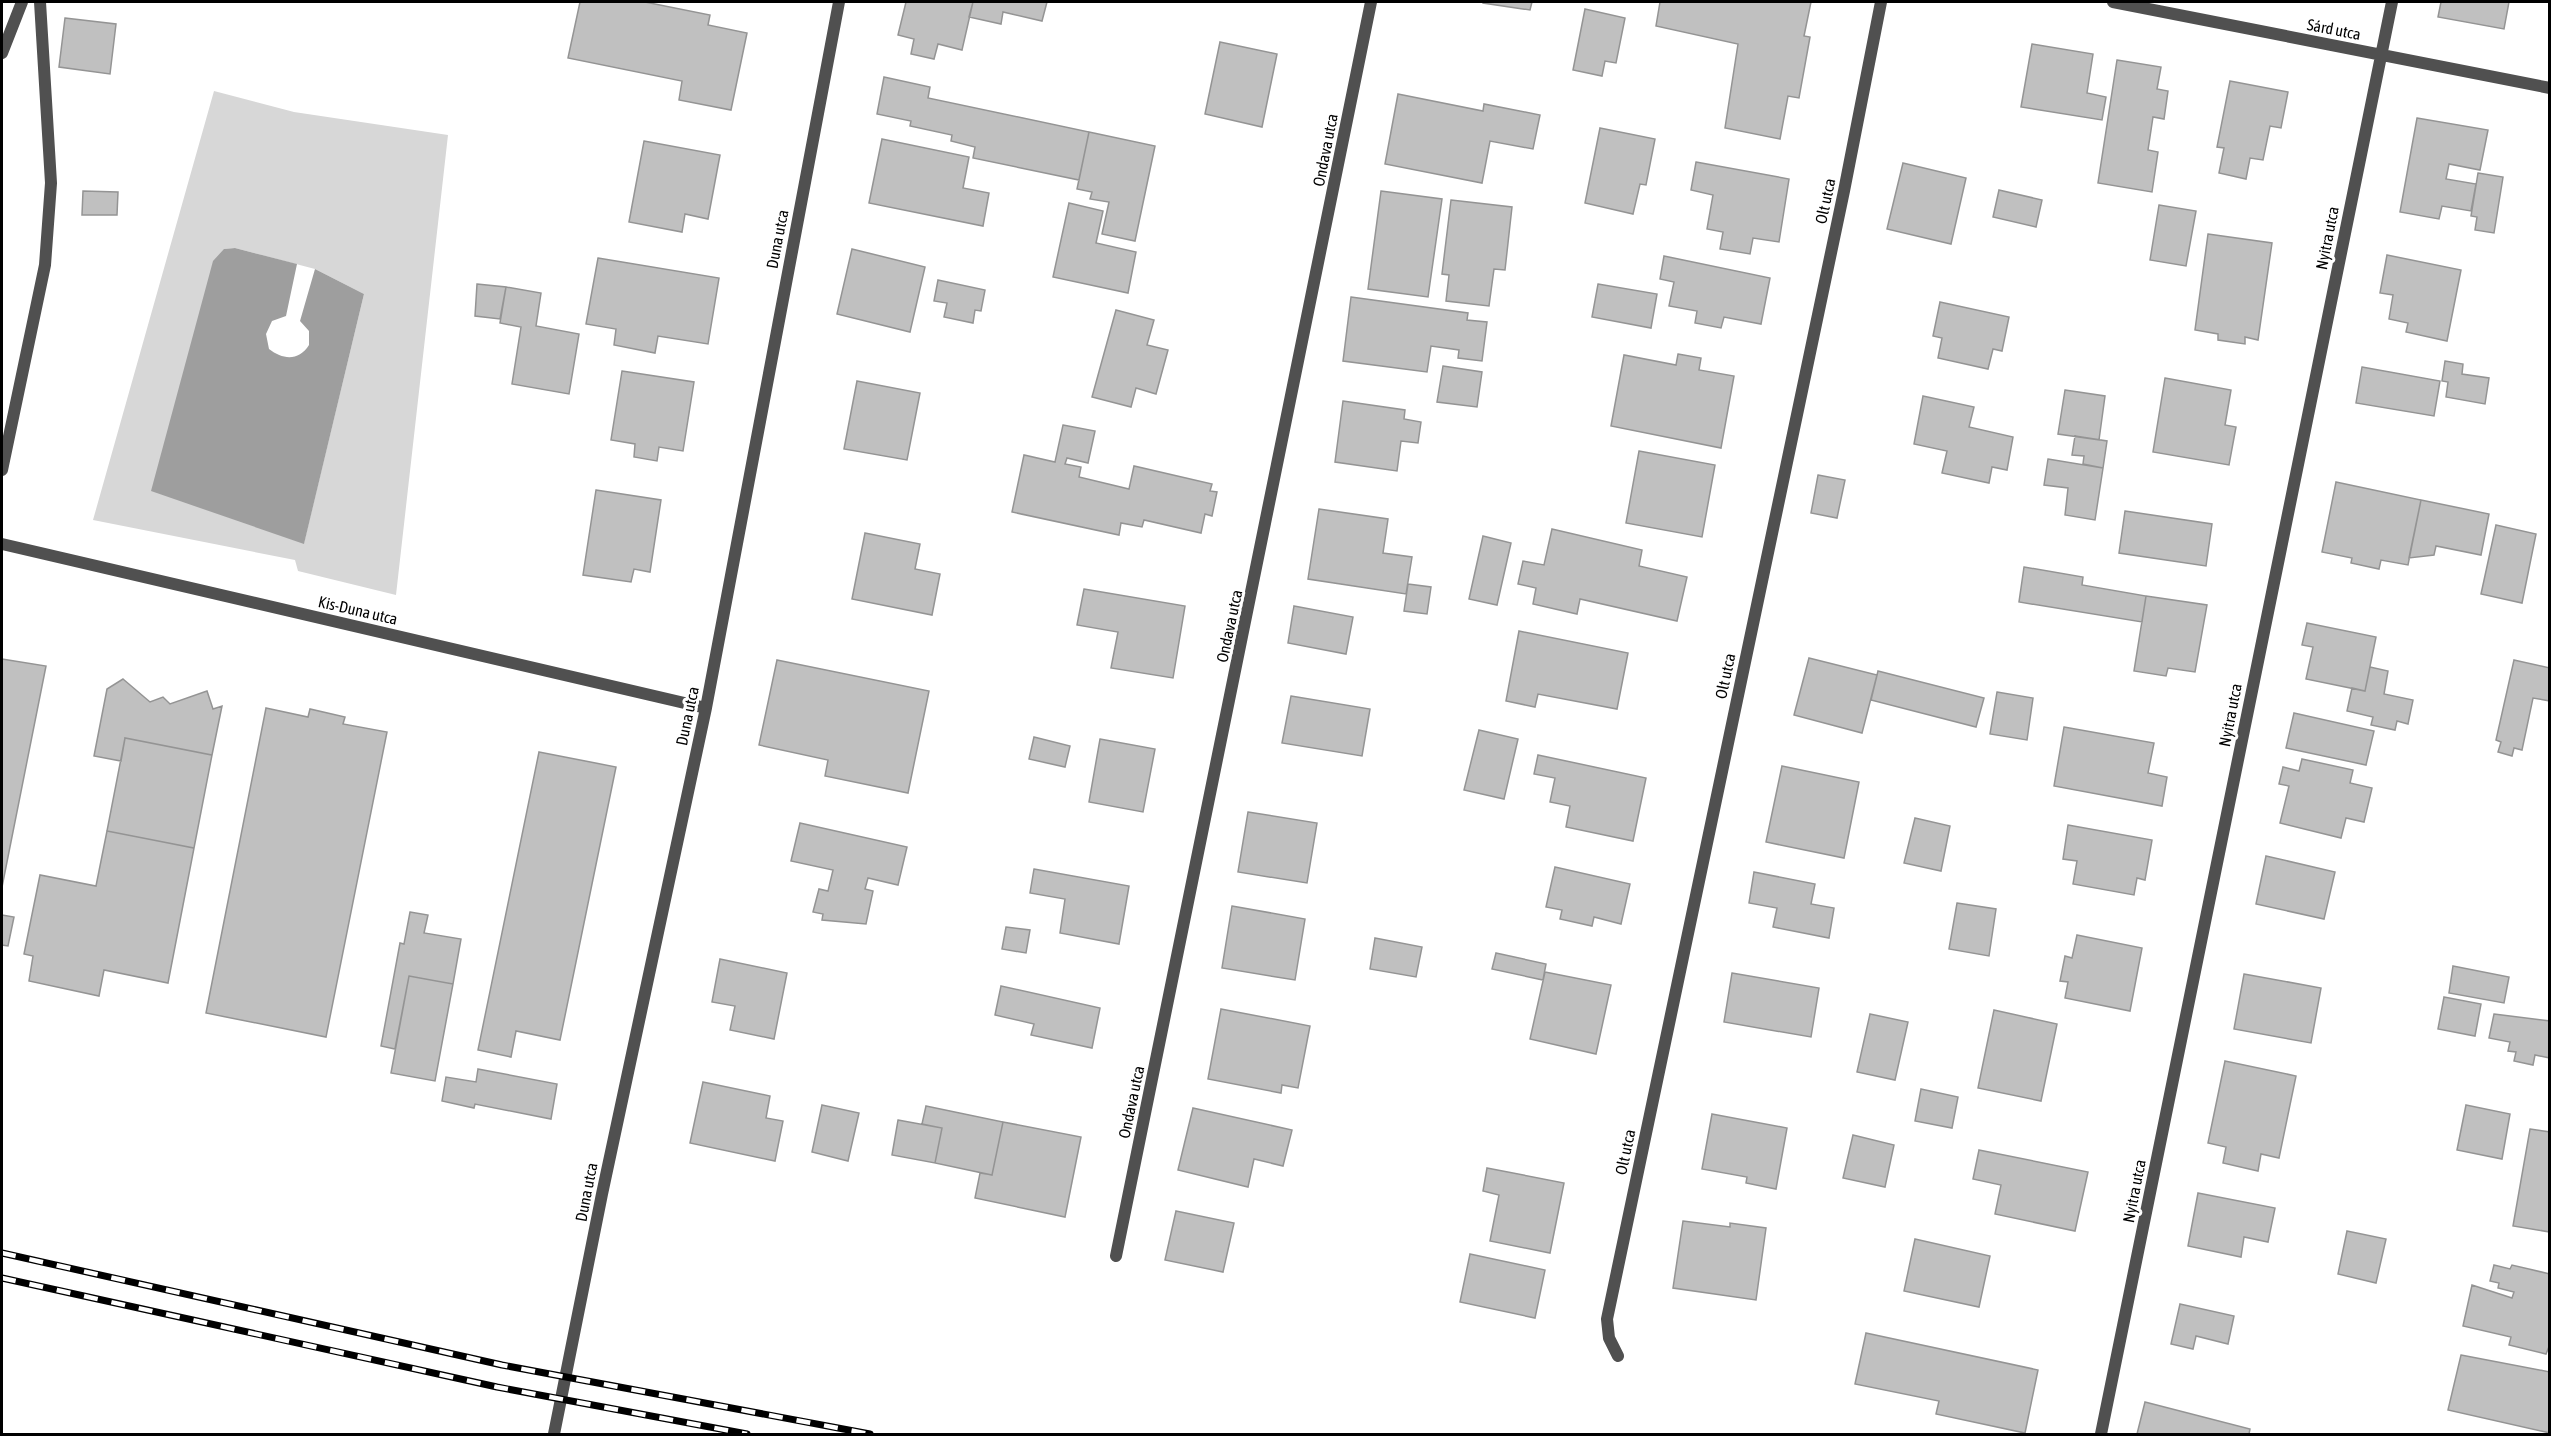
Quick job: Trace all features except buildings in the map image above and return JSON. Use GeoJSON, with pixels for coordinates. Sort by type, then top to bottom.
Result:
{"type":"FeatureCollection","features":[{"type":"Feature","properties":{"kind":"street"},"geometry":{"type":"LineString","coordinates":[[2,53],[22,2]]}},
{"type":"Feature","properties":{"kind":"street"},"geometry":{"type":"LineString","coordinates":[[2,470],[45,265],[51,183],[40,2]]}},
{"type":"Feature","properties":{"kind":"street","name":"Duna utca"},"geometry":{"type":"LineString","coordinates":[[554,1434],[602,1194],[706,708],[838,2]]}},
{"type":"Feature","properties":{"kind":"street","name":"Ondava utca"},"geometry":{"type":"LineString","coordinates":[[1116,1257],[1371,2]]}},
{"type":"Feature","properties":{"kind":"street","name":"Olt utca"},"geometry":{"type":"LineString","coordinates":[[1618,1356],[1609,1338],[1607,1319],[1844,191],[1881,2]]}},
{"type":"Feature","properties":{"kind":"street","name":"Sárd utca"},"geometry":{"type":"LineString","coordinates":[[2113,2],[2550,88]]}},
{"type":"Feature","properties":{"kind":"street","name":"Nyitra utca"},"geometry":{"type":"LineString","coordinates":[[2101,1434],[2392,2]]}},
{"type":"Feature","properties":{"kind":"street","name":"Kis-Duna utca"},"geometry":{"type":"LineString","coordinates":[[2,544],[706,708]]}},
{"type":"Feature","properties":{"kind":"shaded area"},"geometry":{"type":"Polygon","coordinates":[[[214,91],[294,112],[448,135],[396,595],[298,571],[295,560],[93,520],[214,91]],[[235,248],[224,249],[304,543],[364,294],[315,269],[235,248]]]}},
{"type":"Feature","properties":{"kind":"shaded area"},"geometry":{"type":"Polygon","coordinates":[[[235,248],[297,264],[286,316],[272,321],[266,334],[269,349],[285,357],[300,354],[309,345],[309,331],[300,321],[315,269],[364,294],[304,544],[151,491],[213,261],[224,249],[235,248]]]}},
{"type":"Feature","properties":{"kind":"railway"},"geometry":{"type":"LineString","coordinates":[[2,1253],[502,1365],[870,1434]]}},
{"type":"Feature","properties":{"kind":"railway"},"geometry":{"type":"LineString","coordinates":[[2,1278],[497,1387],[747,1434]]}}]}
